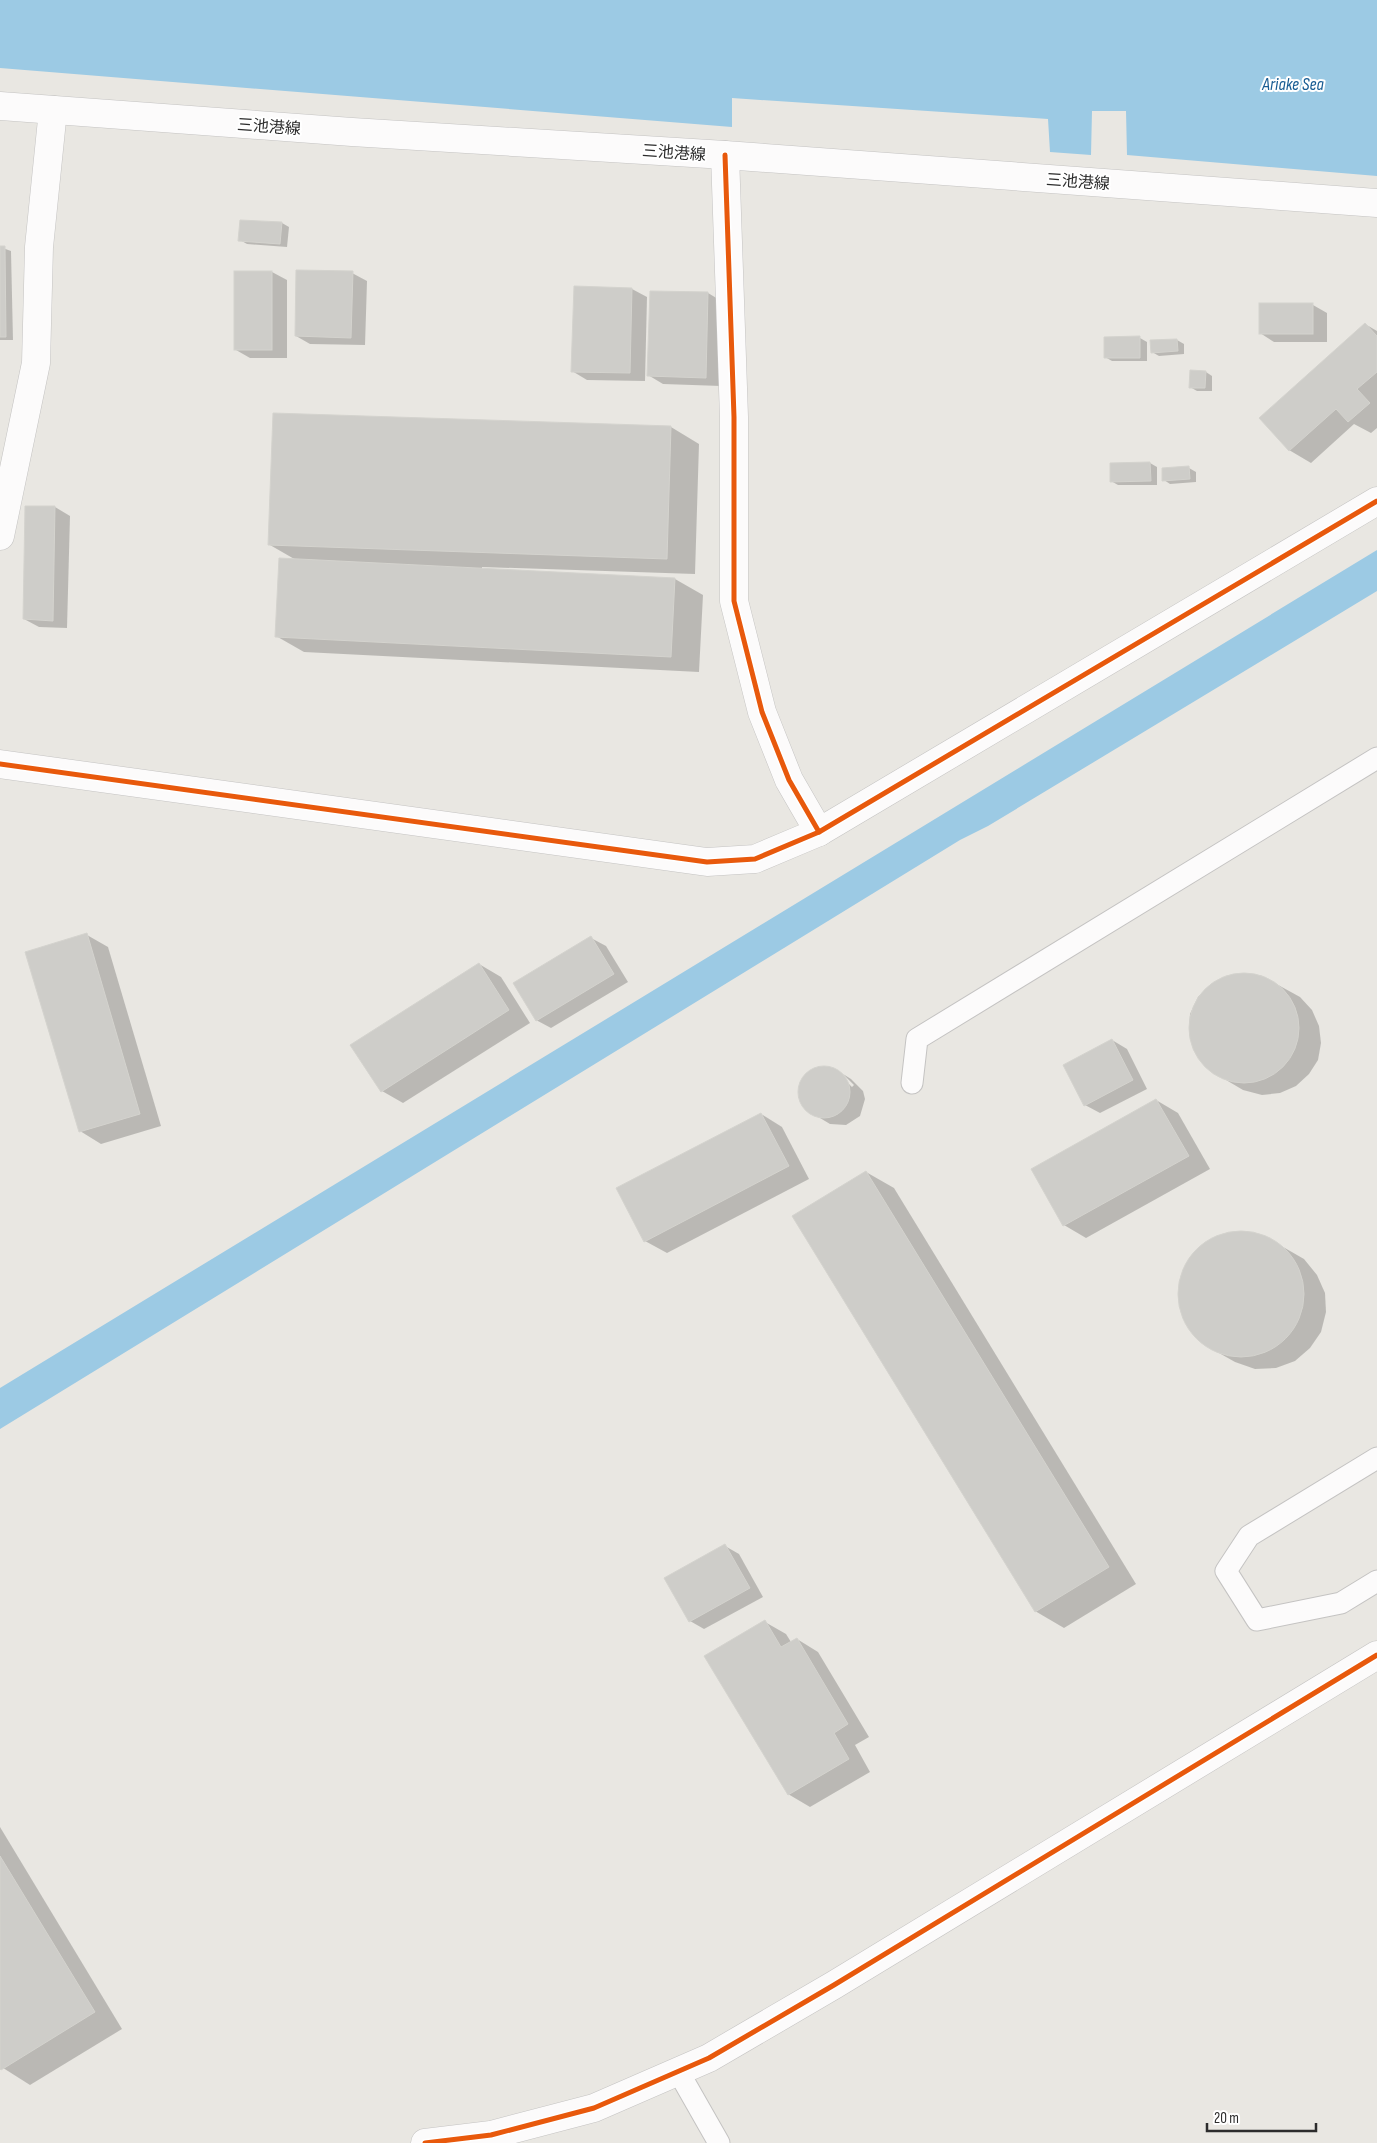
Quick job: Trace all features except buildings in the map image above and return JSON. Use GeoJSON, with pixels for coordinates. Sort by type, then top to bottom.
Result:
{"type":"FeatureCollection","features":[{"type":"Feature","properties":{"kind":"street","name":"三池港線"},"geometry":{"type":"LineString","coordinates":[[0,106],[342,132],[725,155],[1377,203]]}},
{"type":"Feature","properties":{"kind":"street"},"geometry":{"type":"LineString","coordinates":[[0,536],[36,363],[39,247],[53,110]]}},
{"type":"Feature","properties":{"kind":"street"},"geometry":{"type":"LineString","coordinates":[[725,155],[734,417],[734,601],[762,712],[789,780],[819,832]]}},
{"type":"Feature","properties":{"kind":"street"},"geometry":{"type":"LineString","coordinates":[[0,764],[707,862],[755,859],[819,832],[1377,501]]}},
{"type":"Feature","properties":{"kind":"street"},"geometry":{"type":"LineString","coordinates":[[425,2143],[492,2135],[594,2108],[709,2058],[834,1985],[1377,1656]]}},
{"type":"Feature","properties":{"kind":"lane"},"geometry":{"type":"LineString","coordinates":[[912,1083],[917,1039],[1377,758]]}},
{"type":"Feature","properties":{"kind":"lane"},"geometry":{"type":"LineString","coordinates":[[1377,1458],[1249,1536],[1226,1571],[1257,1620],[1341,1603],[1377,1580]]}},
{"type":"Feature","properties":{"kind":"lane"},"geometry":{"type":"LineString","coordinates":[[678,2072],[719,2143]]}},
{"type":"Feature","properties":{"kind":"water","name":"Ariake Sea"},"geometry":{"type":"Polygon","coordinates":[[[0,0],[1377,0],[1377,176],[1127,155],[1126,111],[1092,111],[1091,155],[1050,152],[1048,119],[732,98],[732,127],[0,68],[0,0]]]}},
{"type":"Feature","properties":{"kind":"water"},"geometry":{"type":"Polygon","coordinates":[[[1377,550],[1377,591],[988,826],[960,840],[0,1429],[0,1388],[1377,550]]]}},
{"type":"Feature","properties":{"kind":"cycle path"},"geometry":{"type":"LineString","coordinates":[[725,155],[734,417],[734,601],[762,712],[789,780],[819,832]]}},
{"type":"Feature","properties":{"kind":"cycle path"},"geometry":{"type":"LineString","coordinates":[[0,764],[707,862],[755,859],[819,832],[1377,501]]}},
{"type":"Feature","properties":{"kind":"cycle path"},"geometry":{"type":"LineString","coordinates":[[425,2143],[491,2135],[594,2108],[709,2058],[834,1985],[1377,1655]]}}]}
